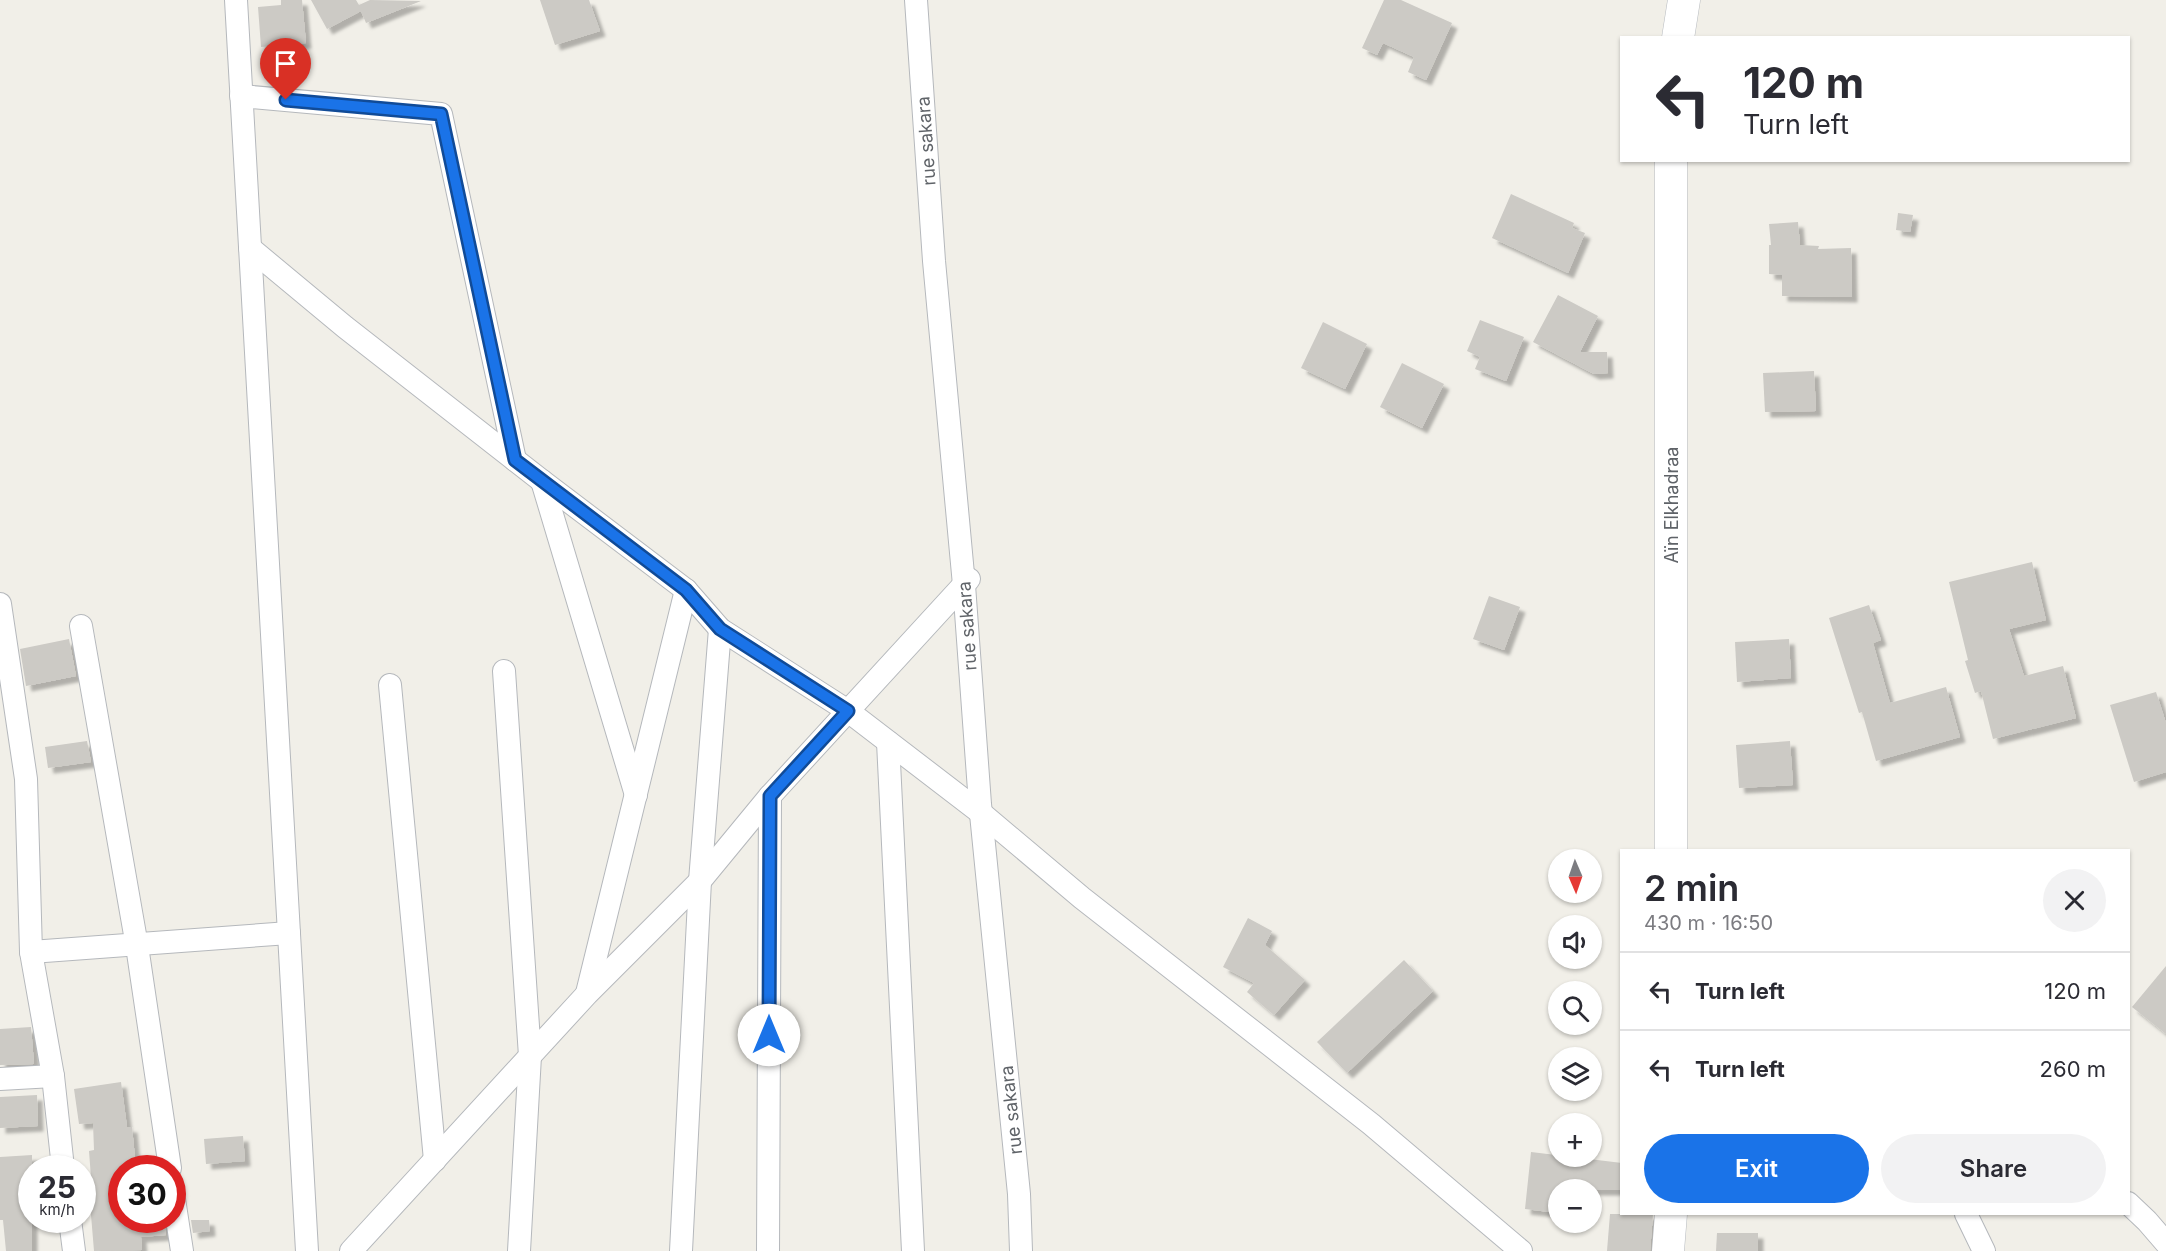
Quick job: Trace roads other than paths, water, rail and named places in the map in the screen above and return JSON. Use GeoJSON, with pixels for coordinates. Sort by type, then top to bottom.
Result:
{"type":"FeatureCollection","features":[{"type":"Feature","properties":{"kind":"main road"},"geometry":{"type":"LineString","coordinates":[[1678,36],[1684,0]]}},
{"type":"Feature","properties":{"kind":"main road","name":"Aïn Elkhadraa"},"geometry":{"type":"LineString","coordinates":[[1671,162],[1671,849]]}},
{"type":"Feature","properties":{"kind":"main road"},"geometry":{"type":"LineString","coordinates":[[1668,1251],[1671,1215]]}},
{"type":"Feature","properties":{"kind":"street"},"geometry":{"type":"LineString","coordinates":[[236,0],[307,1251]]}},
{"type":"Feature","properties":{"kind":"street","name":"rue sakara"},"geometry":{"type":"LineString","coordinates":[[916,0],[934,261],[969,579],[981,813],[1019,1194],[1021,1251]]}},
{"type":"Feature","properties":{"kind":"street"},"geometry":{"type":"LineString","coordinates":[[241,96],[441,114],[515,460]]}},
{"type":"Feature","properties":{"kind":"street"},"geometry":{"type":"LineString","coordinates":[[250,248],[345,327],[542,482],[686,590],[720,629],[848,711],[981,813],[1082,898],[1371,1124],[1521,1251]]}},
{"type":"Feature","properties":{"kind":"street"},"geometry":{"type":"LineString","coordinates":[[542,482],[636,796]]}},
{"type":"Feature","properties":{"kind":"street"},"geometry":{"type":"LineString","coordinates":[[351,1251],[587,994],[700,881],[770,796],[969,579]]}},
{"type":"Feature","properties":{"kind":"street"},"geometry":{"type":"LineString","coordinates":[[587,994],[686,590]]}},
{"type":"Feature","properties":{"kind":"street"},"geometry":{"type":"LineString","coordinates":[[0,604],[26,779],[31,952],[53,1076],[62,1155]]}},
{"type":"Feature","properties":{"kind":"street"},"geometry":{"type":"LineString","coordinates":[[81,626],[137,946],[168,1155]]}},
{"type":"Feature","properties":{"kind":"street"},"geometry":{"type":"LineString","coordinates":[[681,1251],[700,881],[720,629]]}},
{"type":"Feature","properties":{"kind":"street"},"geometry":{"type":"LineString","coordinates":[[504,672],[530,1056],[519,1251]]}},
{"type":"Feature","properties":{"kind":"street"},"geometry":{"type":"LineString","coordinates":[[390,685],[435,1160]]}},
{"type":"Feature","properties":{"kind":"street"},"geometry":{"type":"LineString","coordinates":[[888,742],[913,1251]]}},
{"type":"Feature","properties":{"kind":"street"},"geometry":{"type":"LineString","coordinates":[[768,1251],[770,796]]}},
{"type":"Feature","properties":{"kind":"street"},"geometry":{"type":"LineString","coordinates":[[31,952],[137,946],[289,933]]}},
{"type":"Feature","properties":{"kind":"street"},"geometry":{"type":"LineString","coordinates":[[0,1079],[53,1076]]}},
{"type":"Feature","properties":{"kind":"street"},"geometry":{"type":"LineString","coordinates":[[2130,1205],[2166,1243]]}},
{"type":"Feature","properties":{"kind":"street"},"geometry":{"type":"LineString","coordinates":[[1966,1215],[1984,1251]]}},
{"type":"Feature","properties":{"kind":"street"},"geometry":{"type":"LineString","coordinates":[[72,1233],[74,1251]]}},
{"type":"Feature","properties":{"kind":"street"},"geometry":{"type":"LineString","coordinates":[[179,1233],[182,1251]]}}]}
